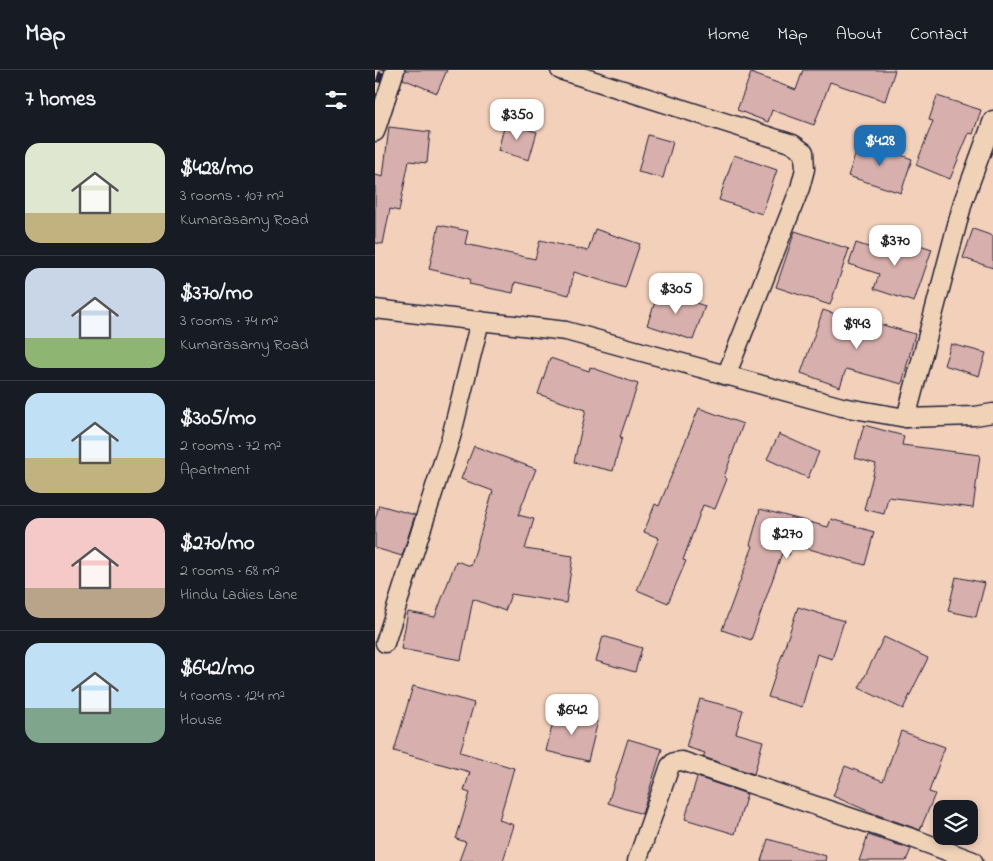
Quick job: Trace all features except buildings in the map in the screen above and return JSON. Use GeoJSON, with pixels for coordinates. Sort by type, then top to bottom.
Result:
{"type":"FeatureCollection","features":[{"type":"Feature","properties":{"kind":"street"},"geometry":{"type":"LineString","coordinates":[[375,132],[395,70]]}},
{"type":"Feature","properties":{"kind":"street"},"geometry":{"type":"LineString","coordinates":[[560,70],[793,144],[804,152],[805,169],[800,188],[726,376]]}},
{"type":"Feature","properties":{"kind":"street"},"geometry":{"type":"LineString","coordinates":[[906,418],[963,202],[993,120]]}},
{"type":"Feature","properties":{"kind":"street"},"geometry":{"type":"LineString","coordinates":[[375,309],[567,331],[842,407],[906,418],[975,416],[993,413]]}},
{"type":"Feature","properties":{"kind":"street"},"geometry":{"type":"LineString","coordinates":[[385,643],[451,437],[480,321]]}},
{"type":"Feature","properties":{"kind":"street"},"geometry":{"type":"LineString","coordinates":[[637,861],[670,766],[674,762],[682,761],[912,838],[973,861]]}},
{"type":"Feature","properties":{"kind":"railway"},"geometry":{"type":"LineString","coordinates":[[375,93],[382,70]]}}]}
